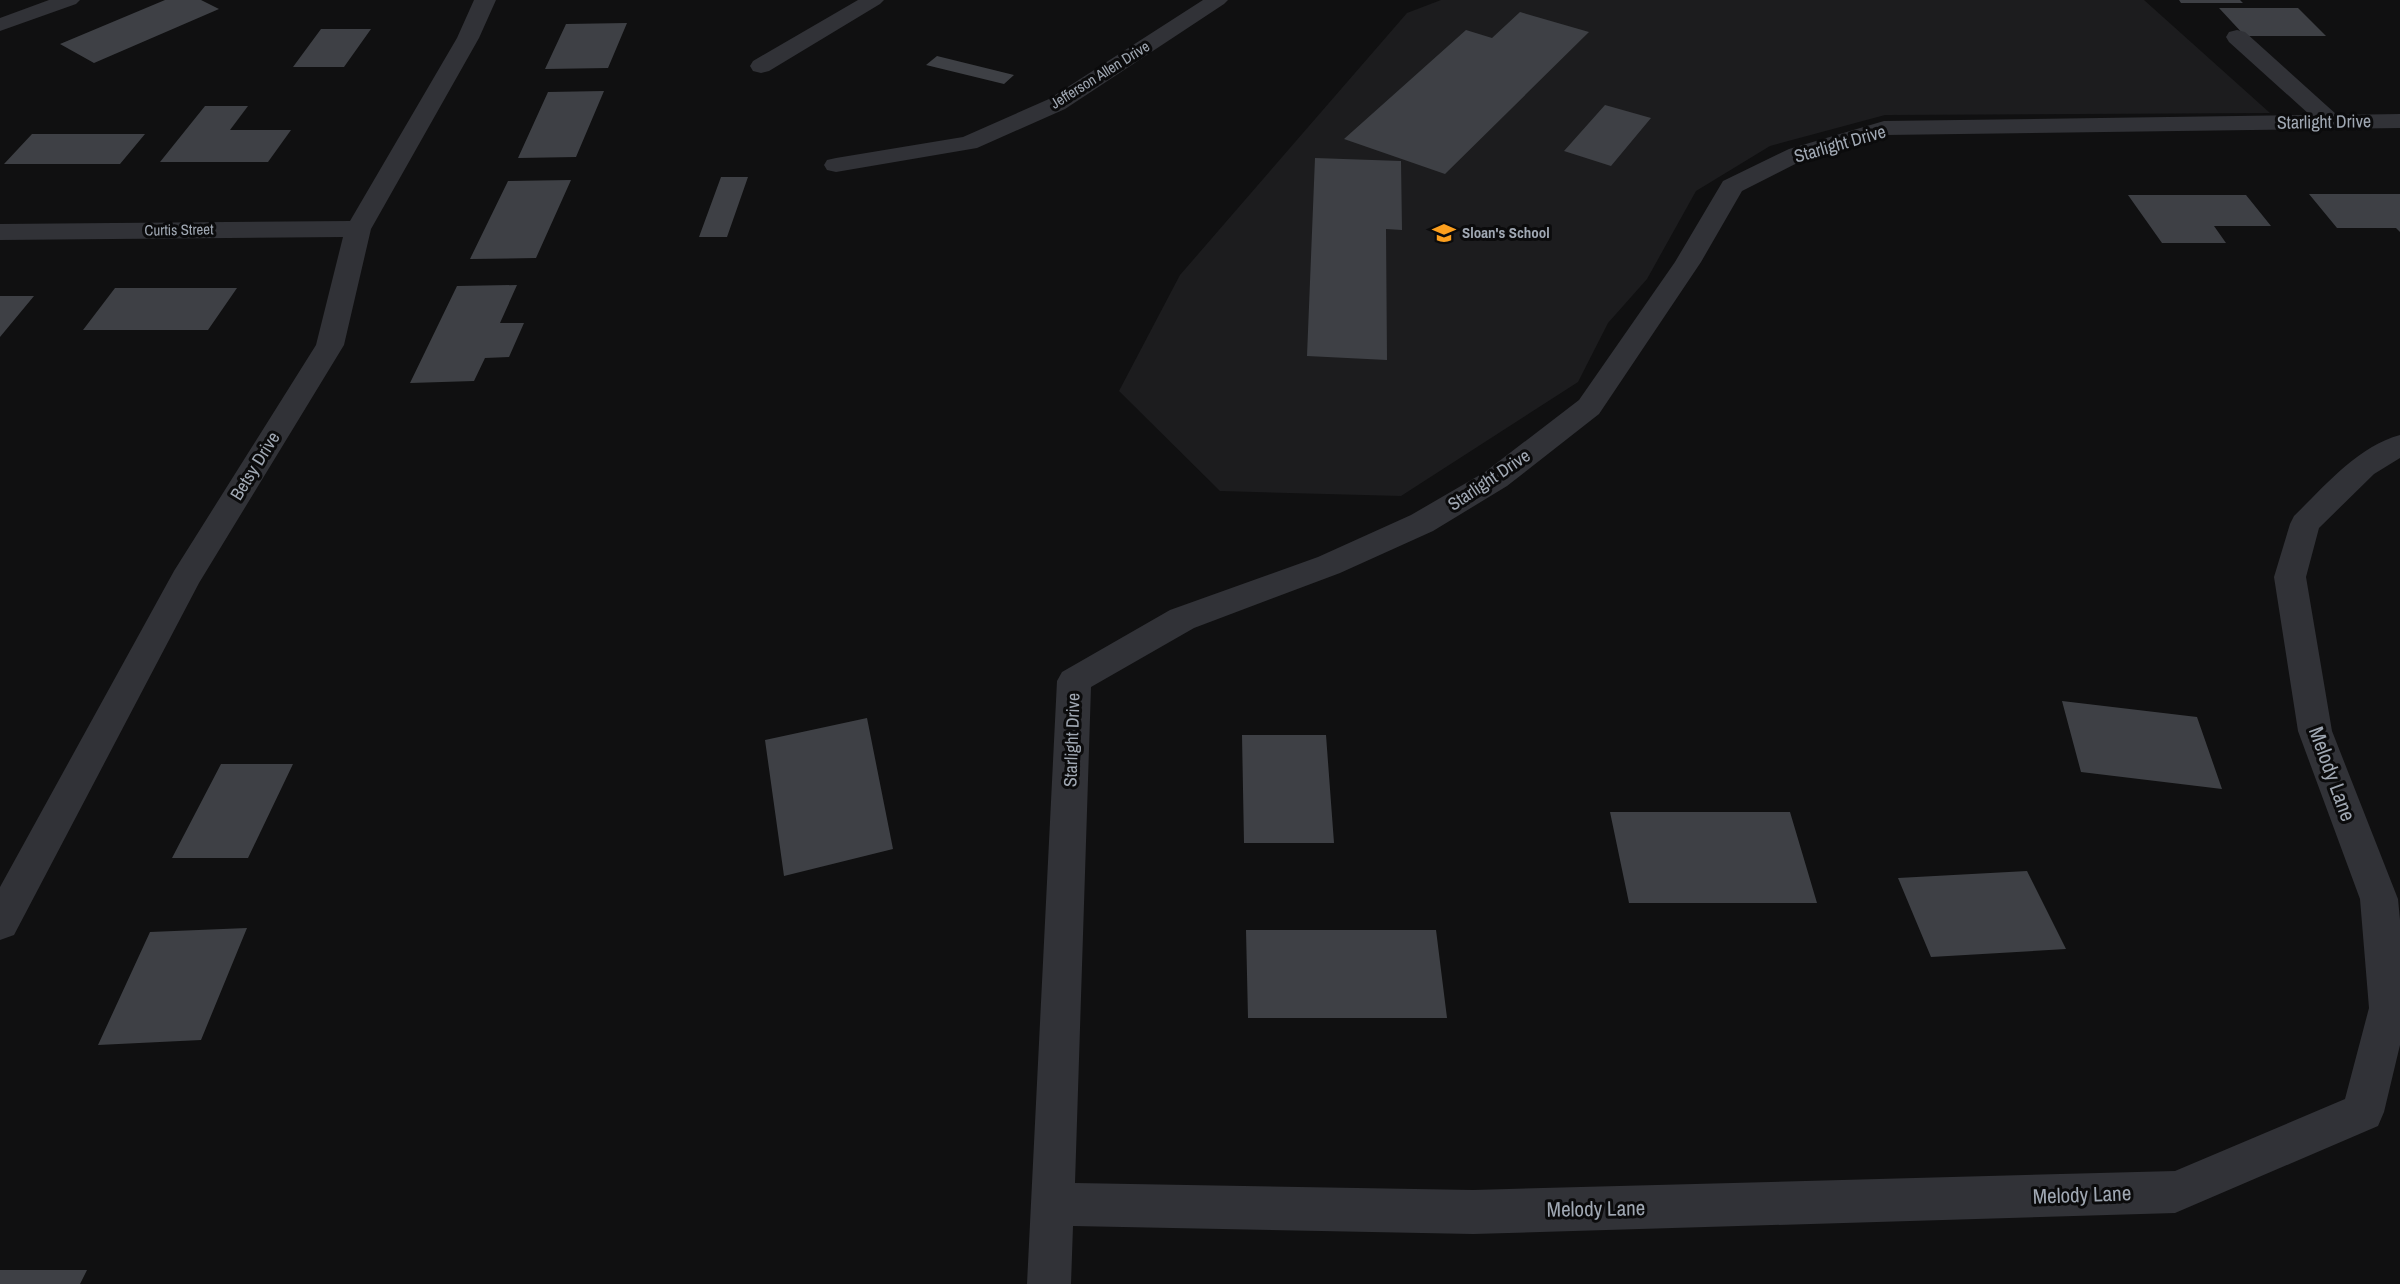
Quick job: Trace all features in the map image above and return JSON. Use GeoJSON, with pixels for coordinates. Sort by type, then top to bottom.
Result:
{"type":"FeatureCollection","features":[{"type":"Feature","properties":{"kind":"street"},"geometry":{"type":"LineString","coordinates":[[0,25],[69,0]]}},
{"type":"Feature","properties":{"kind":"street","name":"Betsy Drive"},"geometry":{"type":"LineString","coordinates":[[0,923],[185,579],[330,345],[357,229],[468,38],[485,0]]}},
{"type":"Feature","properties":{"kind":"street"},"geometry":{"type":"LineString","coordinates":[[761,66],[873,0]]}},
{"type":"Feature","properties":{"kind":"street","name":"Jefferson Allen Drive"},"geometry":{"type":"LineString","coordinates":[[836,165],[969,142],[1057,104],[1217,0]]}},
{"type":"Feature","properties":{"kind":"street"},"geometry":{"type":"LineString","coordinates":[[2237,37],[2331,122]]}},
{"type":"Feature","properties":{"kind":"street","name":"Starlight Drive"},"geometry":{"type":"LineString","coordinates":[[1049,1284],[1074,681],[1182,620],[1329,565],[1422,523],[1496,480],[1589,407],[1688,262],[1732,186],[1797,154],[1884,128],[2400,121]]}},
{"type":"Feature","properties":{"kind":"street","name":"Curtis Street"},"geometry":{"type":"LineString","coordinates":[[0,232],[357,229]]}},
{"type":"Feature","properties":{"kind":"street","name":"Melody Lane"},"geometry":{"type":"LineString","coordinates":[[1053,1204],[1473,1212],[2175,1192],[2363,1112],[2389,1008],[2379,899],[2314,731],[2290,577],[2305,524],[2363,467],[2400,445]]}},
{"type":"Feature","properties":{"kind":"shaded area","name":"Sloan's School"},"geometry":{"type":"Polygon","coordinates":[[[1441,0],[2144,0],[2270,113],[1885,115],[1770,146],[1696,191],[1647,279],[1608,323],[1578,382],[1401,496],[1220,491],[1119,391],[1180,275],[1407,13],[1441,0]]]}},
{"type":"Feature","properties":{"kind":"building"},"geometry":{"type":"Polygon","coordinates":[[[165,0],[201,0],[219,9],[94,63],[60,44],[165,0]]]}},
{"type":"Feature","properties":{"kind":"building"},"geometry":{"type":"Polygon","coordinates":[[[2179,0],[2240,0],[2243,3],[2181,3],[2179,0]]]}},
{"type":"Feature","properties":{"kind":"building"},"geometry":{"type":"Polygon","coordinates":[[[2219,8],[2298,8],[2326,36],[2245,36],[2219,8]]]}},
{"type":"Feature","properties":{"kind":"building"},"geometry":{"type":"Polygon","coordinates":[[[1520,12],[1589,32],[1445,174],[1344,139],[1466,30],[1492,38],[1520,12]]]}},
{"type":"Feature","properties":{"kind":"building"},"geometry":{"type":"Polygon","coordinates":[[[627,23],[608,68],[545,69],[566,24],[627,23]]]}},
{"type":"Feature","properties":{"kind":"building"},"geometry":{"type":"Polygon","coordinates":[[[321,29],[371,29],[344,67],[293,67],[321,29]]]}},
{"type":"Feature","properties":{"kind":"building"},"geometry":{"type":"Polygon","coordinates":[[[937,56],[1014,75],[1004,84],[926,65],[937,56]]]}},
{"type":"Feature","properties":{"kind":"building"},"geometry":{"type":"Polygon","coordinates":[[[604,91],[576,157],[518,158],[548,92],[604,91]]]}},
{"type":"Feature","properties":{"kind":"building"},"geometry":{"type":"Polygon","coordinates":[[[1605,105],[1651,118],[1611,166],[1564,151],[1605,105]]]}},
{"type":"Feature","properties":{"kind":"building"},"geometry":{"type":"Polygon","coordinates":[[[205,106],[248,106],[230,130],[291,130],[268,162],[160,162],[205,106]]]}},
{"type":"Feature","properties":{"kind":"building"},"geometry":{"type":"Polygon","coordinates":[[[32,134],[145,134],[120,164],[4,164],[32,134]]]}},
{"type":"Feature","properties":{"kind":"building"},"geometry":{"type":"Polygon","coordinates":[[[1315,158],[1401,161],[1402,230],[1386,229],[1387,360],[1307,356],[1315,158]]]}},
{"type":"Feature","properties":{"kind":"building"},"geometry":{"type":"Polygon","coordinates":[[[721,177],[748,177],[727,237],[699,237],[721,177]]]}},
{"type":"Feature","properties":{"kind":"building"},"geometry":{"type":"Polygon","coordinates":[[[571,180],[536,258],[470,259],[508,181],[571,180]]]}},
{"type":"Feature","properties":{"kind":"building"},"geometry":{"type":"Polygon","coordinates":[[[2309,194],[2400,194],[2400,232],[2396,228],[2337,228],[2309,194]]]}},
{"type":"Feature","properties":{"kind":"building"},"geometry":{"type":"Polygon","coordinates":[[[2128,195],[2246,195],[2271,226],[2214,226],[2226,243],[2162,243],[2128,195]]]}},
{"type":"Feature","properties":{"kind":"building"},"geometry":{"type":"Polygon","coordinates":[[[517,285],[500,323],[524,323],[509,357],[485,358],[474,381],[410,383],[457,286],[517,285]]]}},
{"type":"Feature","properties":{"kind":"building"},"geometry":{"type":"Polygon","coordinates":[[[115,288],[237,288],[208,330],[83,330],[115,288]]]}},
{"type":"Feature","properties":{"kind":"building"},"geometry":{"type":"Polygon","coordinates":[[[0,296],[34,296],[0,337],[0,296]]]}},
{"type":"Feature","properties":{"kind":"building"},"geometry":{"type":"Polygon","coordinates":[[[2062,701],[2197,717],[2222,789],[2081,772],[2062,701]]]}},
{"type":"Feature","properties":{"kind":"building"},"geometry":{"type":"Polygon","coordinates":[[[867,718],[893,849],[784,876],[765,740],[867,718]]]}},
{"type":"Feature","properties":{"kind":"building"},"geometry":{"type":"Polygon","coordinates":[[[1242,735],[1326,735],[1334,843],[1244,843],[1242,735]]]}},
{"type":"Feature","properties":{"kind":"building"},"geometry":{"type":"Polygon","coordinates":[[[221,764],[293,764],[248,858],[172,858],[221,764]]]}},
{"type":"Feature","properties":{"kind":"building"},"geometry":{"type":"Polygon","coordinates":[[[1610,812],[1790,812],[1817,903],[1629,903],[1610,812]]]}},
{"type":"Feature","properties":{"kind":"building"},"geometry":{"type":"Polygon","coordinates":[[[2027,871],[2066,949],[1931,957],[1898,878],[2027,871]]]}},
{"type":"Feature","properties":{"kind":"building"},"geometry":{"type":"Polygon","coordinates":[[[247,928],[201,1040],[98,1045],[150,932],[247,928]]]}},
{"type":"Feature","properties":{"kind":"building"},"geometry":{"type":"Polygon","coordinates":[[[1246,930],[1436,930],[1447,1018],[1248,1018],[1246,930]]]}},
{"type":"Feature","properties":{"kind":"building"},"geometry":{"type":"Polygon","coordinates":[[[0,1270],[87,1270],[80,1284],[0,1284],[0,1270]]]}},
{"type":"Feature","properties":{"kind":"place","name":"Sloan's School"},"geometry":{"type":"Point","coordinates":[1444,233]}}]}
